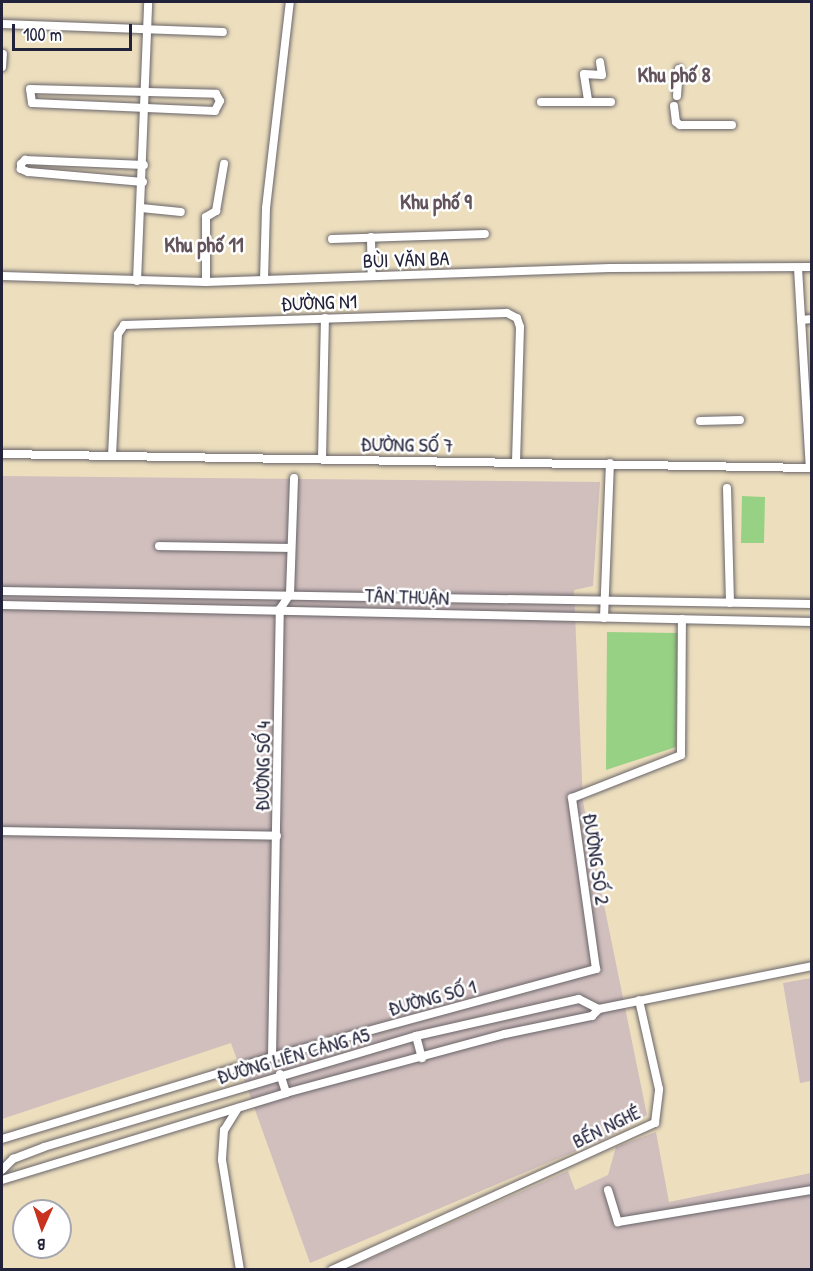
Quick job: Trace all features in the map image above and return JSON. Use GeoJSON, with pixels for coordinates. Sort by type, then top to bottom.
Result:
{"type":"FeatureCollection","features":[{"type":"Feature","properties":{"kind":"street"},"geometry":{"type":"LineString","coordinates":[[137,281],[144,165],[148,2]]}},
{"type":"Feature","properties":{"kind":"street"},"geometry":{"type":"LineString","coordinates":[[264,280],[266,208],[290,2]]}},
{"type":"Feature","properties":{"kind":"street"},"geometry":{"type":"LineString","coordinates":[[2,24],[146,27],[223,32]]}},
{"type":"Feature","properties":{"kind":"street"},"geometry":{"type":"LineString","coordinates":[[2,68],[3,54]]}},
{"type":"Feature","properties":{"kind":"street"},"geometry":{"type":"LineString","coordinates":[[588,100],[584,74],[602,75],[600,62]]}},
{"type":"Feature","properties":{"kind":"street"},"geometry":{"type":"LineString","coordinates":[[677,96],[679,69]]}},
{"type":"Feature","properties":{"kind":"street"},"geometry":{"type":"LineString","coordinates":[[30,88],[146,92],[216,94],[220,101],[214,111],[146,110],[32,103],[29,96],[30,88]]}},
{"type":"Feature","properties":{"kind":"street"},"geometry":{"type":"LineString","coordinates":[[541,102],[588,100],[611,102]]}},
{"type":"Feature","properties":{"kind":"street"},"geometry":{"type":"LineString","coordinates":[[674,106],[676,122],[680,125],[732,125]]}},
{"type":"Feature","properties":{"kind":"street"},"geometry":{"type":"LineString","coordinates":[[143,182],[28,172],[21,169],[21,164],[25,160],[144,165]]}},
{"type":"Feature","properties":{"kind":"street"},"geometry":{"type":"LineString","coordinates":[[206,282],[206,217],[216,211],[224,164]]}},
{"type":"Feature","properties":{"kind":"street"},"geometry":{"type":"LineString","coordinates":[[141,208],[181,212]]}},
{"type":"Feature","properties":{"kind":"street"},"geometry":{"type":"LineString","coordinates":[[332,239],[485,234]]}},
{"type":"Feature","properties":{"kind":"street"},"geometry":{"type":"LineString","coordinates":[[371,237],[372,276]]}},
{"type":"Feature","properties":{"kind":"street","name":"BÙI VĂN BA"},"geometry":{"type":"LineString","coordinates":[[2,276],[206,282],[372,276],[812,267]]}},
{"type":"Feature","properties":{"kind":"street"},"geometry":{"type":"LineString","coordinates":[[798,268],[811,468]]}},
{"type":"Feature","properties":{"kind":"street","name":"ĐƯỜNG N1"},"geometry":{"type":"LineString","coordinates":[[112,456],[121,327],[507,313],[517,318],[520,327],[516,461]]}},
{"type":"Feature","properties":{"kind":"street"},"geometry":{"type":"LineString","coordinates":[[322,459],[325,318]]}},
{"type":"Feature","properties":{"kind":"street"},"geometry":{"type":"LineString","coordinates":[[801,320],[812,319]]}},
{"type":"Feature","properties":{"kind":"street"},"geometry":{"type":"LineString","coordinates":[[700,421],[740,420]]}},
{"type":"Feature","properties":{"kind":"street","name":"ĐƯỜNG SỐ 7"},"geometry":{"type":"LineString","coordinates":[[2,453],[811,468]]}},
{"type":"Feature","properties":{"kind":"street"},"geometry":{"type":"LineString","coordinates":[[604,618],[610,463]]}},
{"type":"Feature","properties":{"kind":"street"},"geometry":{"type":"LineString","coordinates":[[280,609],[290,594],[294,478]]}},
{"type":"Feature","properties":{"kind":"street"},"geometry":{"type":"LineString","coordinates":[[727,488],[730,603]]}},
{"type":"Feature","properties":{"kind":"street"},"geometry":{"type":"LineString","coordinates":[[159,546],[290,548]]}},
{"type":"Feature","properties":{"kind":"street","name":"TÂN THUẬN"},"geometry":{"type":"LineString","coordinates":[[2,591],[812,604]]}},
{"type":"Feature","properties":{"kind":"street"},"geometry":{"type":"LineString","coordinates":[[149,608],[150,592]]}},
{"type":"Feature","properties":{"kind":"street"},"geometry":{"type":"LineString","coordinates":[[667,619],[668,603]]}},
{"type":"Feature","properties":{"kind":"street","name":"TÂN THUẬN"},"geometry":{"type":"LineString","coordinates":[[2,605],[280,609],[812,622]]}},
{"type":"Feature","properties":{"kind":"street","name":"ĐƯỜNG SỐ 4"},"geometry":{"type":"LineString","coordinates":[[272,1057],[280,609]]}},
{"type":"Feature","properties":{"kind":"street","name":"ĐƯỜNG SỐ 2"},"geometry":{"type":"LineString","coordinates":[[596,969],[572,798],[681,755],[682,619]]}},
{"type":"Feature","properties":{"kind":"street"},"geometry":{"type":"LineString","coordinates":[[2,831],[277,836]]}},
{"type":"Feature","properties":{"kind":"street"},"geometry":{"type":"LineString","coordinates":[[639,1000],[812,966]]}},
{"type":"Feature","properties":{"kind":"street","name":"ĐƯỜNG SỐ 1"},"geometry":{"type":"LineString","coordinates":[[2,1139],[272,1057],[596,969]]}},
{"type":"Feature","properties":{"kind":"street","name":"ĐƯỜNG LIÊN CẢNG A5"},"geometry":{"type":"LineString","coordinates":[[2,1170],[14,1159],[44,1147],[280,1074],[416,1036],[579,999],[599,1009]]}},
{"type":"Feature","properties":{"kind":"street","name":"ĐƯỜNG LIÊN CẢNG A5"},"geometry":{"type":"LineString","coordinates":[[2,1180],[286,1093],[592,1016],[599,1009],[639,1000]]}},
{"type":"Feature","properties":{"kind":"street","name":"BẾN NGHÉ"},"geometry":{"type":"LineString","coordinates":[[332,1269],[655,1123],[659,1089],[639,1000]]}},
{"type":"Feature","properties":{"kind":"street"},"geometry":{"type":"LineString","coordinates":[[416,1036],[422,1058]]}},
{"type":"Feature","properties":{"kind":"street"},"geometry":{"type":"LineString","coordinates":[[280,1074],[286,1093]]}},
{"type":"Feature","properties":{"kind":"street"},"geometry":{"type":"LineString","coordinates":[[238,1108],[224,1130],[222,1160],[240,1269]]}},
{"type":"Feature","properties":{"kind":"street"},"geometry":{"type":"LineString","coordinates":[[608,1190],[618,1222],[812,1190]]}},
{"type":"Feature","properties":{"kind":"shaded area"},"geometry":{"type":"Polygon","coordinates":[[[2,476],[600,482],[593,586],[574,590],[583,802],[647,1115],[602,1140],[310,1263],[231,1043],[2,1119],[2,476]]]}},
{"type":"Feature","properties":{"kind":"shaded area"},"geometry":{"type":"Polygon","coordinates":[[[811,978],[811,1081],[800,1083],[783,983],[811,978]]]}},
{"type":"Feature","properties":{"kind":"shaded area"},"geometry":{"type":"Polygon","coordinates":[[[656,1132],[669,1202],[811,1173],[811,1269],[344,1270],[568,1171],[575,1190],[608,1175],[616,1147],[656,1132]]]}},
{"type":"Feature","properties":{"kind":"green space"},"geometry":{"type":"Polygon","coordinates":[[[742,496],[765,497],[764,543],[741,543],[742,496]]]}},
{"type":"Feature","properties":{"kind":"green space"},"geometry":{"type":"Polygon","coordinates":[[[607,632],[678,633],[676,747],[606,770],[607,632]]]}},
{"type":"Feature","properties":{"kind":"district","name":"Khu phố 8"},"geometry":{"type":"Point","coordinates":[674,75]}},
{"type":"Feature","properties":{"kind":"district","name":"Khu phố 9"},"geometry":{"type":"Point","coordinates":[436,202]}},
{"type":"Feature","properties":{"kind":"district","name":"Khu phố 11"},"geometry":{"type":"Point","coordinates":[204,245]}}]}
